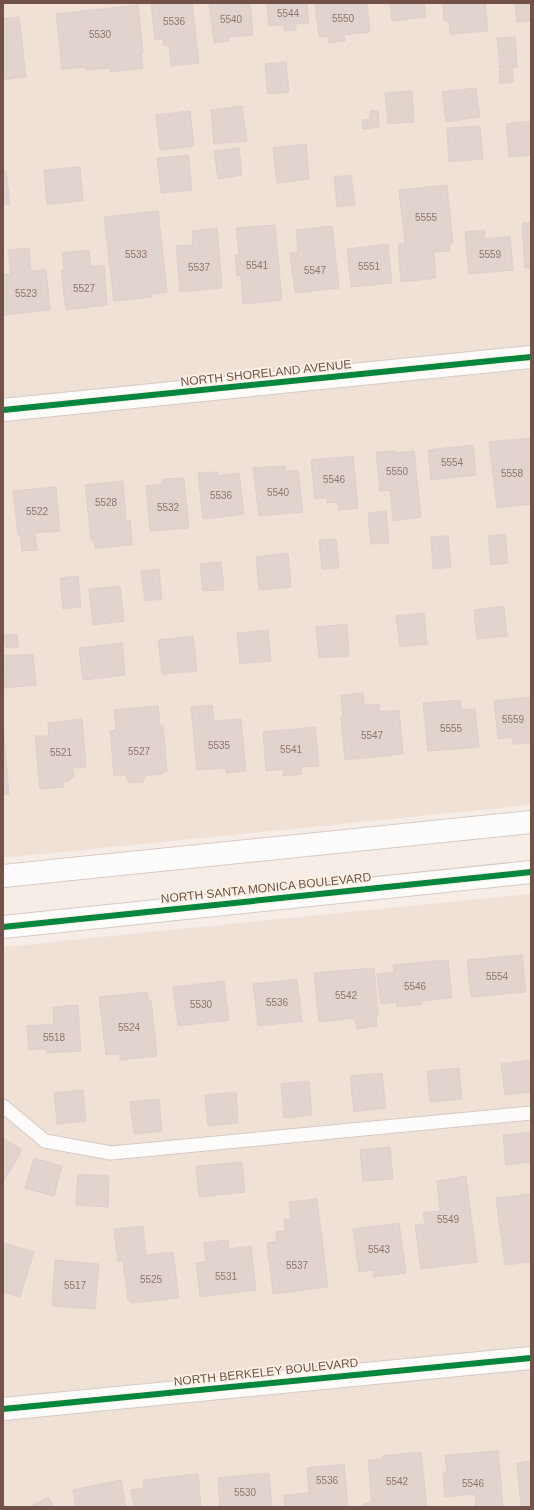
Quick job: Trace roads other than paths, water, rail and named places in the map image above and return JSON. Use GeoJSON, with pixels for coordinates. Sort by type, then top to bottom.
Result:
{"type":"FeatureCollection","features":[{"type":"Feature","properties":{"kind":"street","name":"NORTH SHORELAND AVENUE"},"geometry":{"type":"LineString","coordinates":[[3,410],[531,357]]}},
{"type":"Feature","properties":{"kind":"street"},"geometry":{"type":"LineString","coordinates":[[3,876],[531,822]]}},
{"type":"Feature","properties":{"kind":"street","name":"NORTH SANTA MONICA BOULEVARD"},"geometry":{"type":"LineString","coordinates":[[3,927],[531,872]]}},
{"type":"Feature","properties":{"kind":"street","name":"NORTH BERKELEY BOULEVARD"},"geometry":{"type":"LineString","coordinates":[[3,1409],[531,1358]]}},
{"type":"Feature","properties":{"kind":"lane"},"geometry":{"type":"LineString","coordinates":[[3,1106],[45,1141],[111,1153],[531,1113]]}}]}
